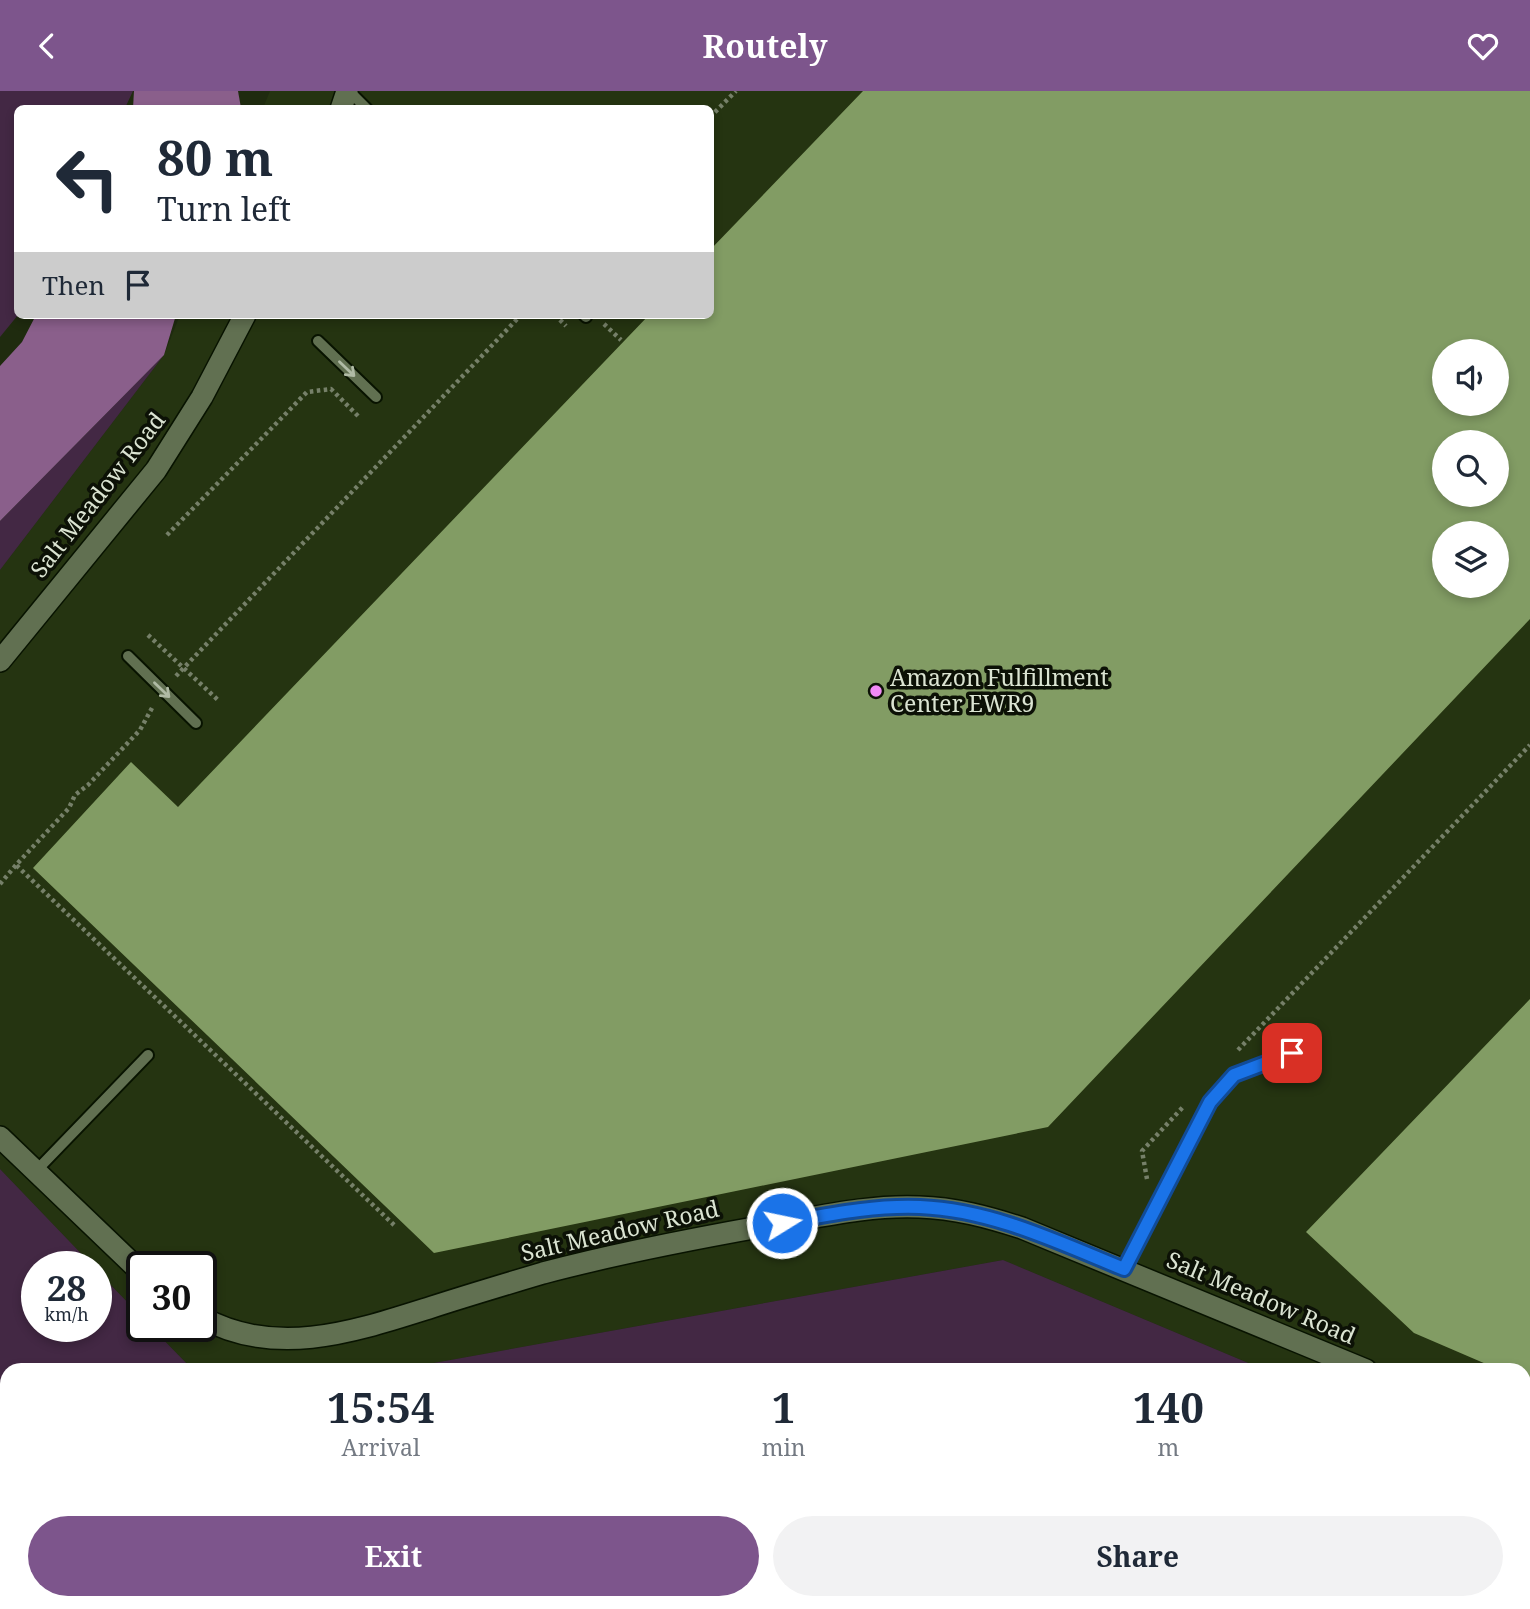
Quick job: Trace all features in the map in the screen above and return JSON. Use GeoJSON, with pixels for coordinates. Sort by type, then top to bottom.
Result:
{"type":"FeatureCollection","features":[{"type":"Feature","properties":{"kind":"street","name":"Salt Meadow Road"},"geometry":{"type":"LineString","coordinates":[[0,661],[156,470],[202,397],[243,319]]}},
{"type":"Feature","properties":{"kind":"street"},"geometry":{"type":"LineString","coordinates":[[0,1137],[126,1258]]}},
{"type":"Feature","properties":{"kind":"street","name":"Salt Meadow Road"},"geometry":{"type":"LineString","coordinates":[[217,1324],[245,1335],[281,1339],[317,1338],[351,1331],[545,1273],[636,1251],[769,1225],[892,1207],[941,1208],[992,1219],[1124,1269],[1349,1363]]}},
{"type":"Feature","properties":{"kind":"lane"},"geometry":{"type":"LineString","coordinates":[[348,91],[363,105]]}},
{"type":"Feature","properties":{"kind":"lane"},"geometry":{"type":"LineString","coordinates":[[318,341],[376,397]]}},
{"type":"Feature","properties":{"kind":"lane"},"geometry":{"type":"LineString","coordinates":[[128,656],[196,723]]}},
{"type":"Feature","properties":{"kind":"lane"},"geometry":{"type":"LineString","coordinates":[[1124,1269],[1210,1102],[1234,1075],[1292,1053]]}},
{"type":"Feature","properties":{"kind":"lane"},"geometry":{"type":"LineString","coordinates":[[36,1171],[148,1055]]}},
{"type":"Feature","properties":{"kind":"path"},"geometry":{"type":"LineString","coordinates":[[714,113],[736,91]]}},
{"type":"Feature","properties":{"kind":"path"},"geometry":{"type":"LineString","coordinates":[[0,884],[68,809],[75,795],[88,785],[140,730],[162,690],[517,319]]}},
{"type":"Feature","properties":{"kind":"path"},"geometry":{"type":"LineString","coordinates":[[592,319],[621,340]]}},
{"type":"Feature","properties":{"kind":"path"},"geometry":{"type":"LineString","coordinates":[[167,535],[307,392],[331,390],[358,416]]}},
{"type":"Feature","properties":{"kind":"path"},"geometry":{"type":"LineString","coordinates":[[148,635],[218,700]]}},
{"type":"Feature","properties":{"kind":"path"},"geometry":{"type":"LineString","coordinates":[[1236,1052],[1530,745]]}},
{"type":"Feature","properties":{"kind":"path"},"geometry":{"type":"LineString","coordinates":[[16,865],[394,1225]]}},
{"type":"Feature","properties":{"kind":"path"},"geometry":{"type":"LineString","coordinates":[[1149,1186],[1142,1151],[1189,1101]]}},
{"type":"Feature","properties":{"kind":"shaded area"},"geometry":{"type":"Polygon","coordinates":[[[0,91],[133,91],[126,105],[14,105],[15,319],[0,337],[0,91]]]}},
{"type":"Feature","properties":{"kind":"shaded area"},"geometry":{"type":"Polygon","coordinates":[[[134,91],[238,91],[240,105],[133,105],[134,91]]]}},
{"type":"Feature","properties":{"kind":"shaded area","name":"Amazon Fulfillment Center EWR9"},"geometry":{"type":"Polygon","coordinates":[[[270,91],[1530,91],[1530,1363],[1248,1363],[1003,1260],[434,1363],[186,1363],[166,1342],[217,1342],[217,1251],[126,1251],[126,1301],[112,1286],[112,1251],[79,1251],[0,1169],[0,570],[164,355],[178,319],[714,319],[714,105],[264,105],[270,91]]]}},
{"type":"Feature","properties":{"kind":"shaded area"},"geometry":{"type":"Polygon","coordinates":[[[34,319],[175,319],[164,355],[0,521],[0,366],[22,342],[34,319]]]}},
{"type":"Feature","properties":{"kind":"shaded area"},"geometry":{"type":"Polygon","coordinates":[[[164,355],[0,570],[0,521],[164,355]]]}},
{"type":"Feature","properties":{"kind":"shaded area"},"geometry":{"type":"Polygon","coordinates":[[[0,1169],[79,1251],[21,1251],[21,1342],[112,1342],[112,1286],[126,1301],[126,1342],[166,1342],[186,1363],[0,1363],[0,1169]]]}},
{"type":"Feature","properties":{"kind":"shaded area"},"geometry":{"type":"Polygon","coordinates":[[[1003,1260],[1248,1363],[434,1363],[1003,1260]]]}},
{"type":"Feature","properties":{"kind":"building","name":"Amazon Fulfillment Center EWR9"},"geometry":{"type":"Polygon","coordinates":[[[863,91],[1530,91],[1530,619],[1048,1127],[434,1253],[33,868],[131,762],[178,807],[645,319],[714,319],[714,246],[863,91]]]}},
{"type":"Feature","properties":{"kind":"building"},"geometry":{"type":"Polygon","coordinates":[[[1530,999],[1530,1363],[1484,1363],[1414,1333],[1306,1232],[1530,999]]]}},
{"type":"Feature","properties":{"kind":"place","name":"Amazon Fulfillment Center EWR9"},"geometry":{"type":"Point","coordinates":[876,691]}},
{"type":"Feature","properties":{"kind":"route"},"geometry":{"type":"LineString","coordinates":[[782,1223],[892,1207],[941,1208],[1007,1223],[1124,1269],[1210,1102],[1234,1075],[1292,1053]]}}]}
